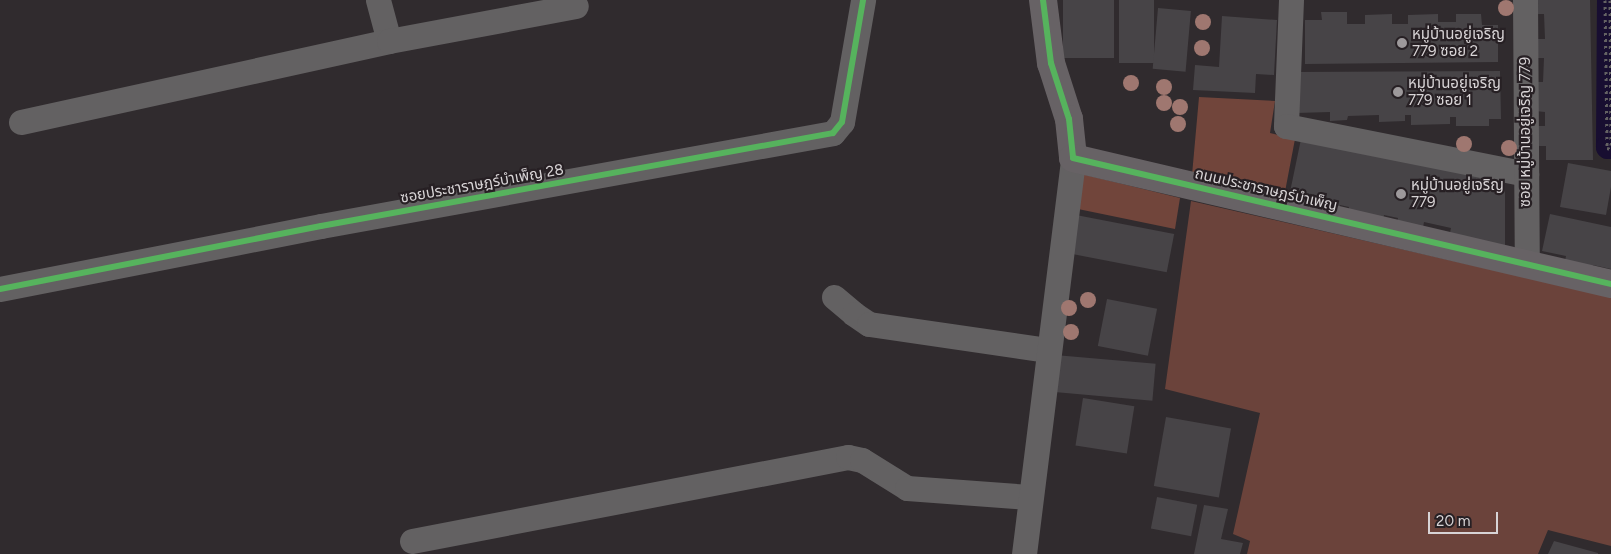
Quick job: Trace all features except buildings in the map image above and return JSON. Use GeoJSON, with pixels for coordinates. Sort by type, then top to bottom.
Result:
{"type":"FeatureCollection","features":[{"type":"Feature","properties":{"kind":"street"},"geometry":{"type":"LineString","coordinates":[[378,0],[389,41]]}},
{"type":"Feature","properties":{"kind":"street","name":"ซอยประชาราษฎร์บำเพ็ญ 28"},"geometry":{"type":"LineString","coordinates":[[0,289],[321,226],[833,133],[842,122],[863,0]]}},
{"type":"Feature","properties":{"kind":"street"},"geometry":{"type":"LineString","coordinates":[[1024,554],[1073,158],[1069,119],[1051,63],[1043,0]]}},
{"type":"Feature","properties":{"kind":"street"},"geometry":{"type":"LineString","coordinates":[[1291,0],[1286,126],[1526,174]]}},
{"type":"Feature","properties":{"kind":"street","name":"ซอย หมู่บ้านอยู่เจริญ 779"},"geometry":{"type":"LineString","coordinates":[[1525,0],[1527,264]]}},
{"type":"Feature","properties":{"kind":"street"},"geometry":{"type":"LineString","coordinates":[[20,122],[389,41],[576,6]]}},
{"type":"Feature","properties":{"kind":"street","name":"ถนนประชาราษฎร์บำเพ็ญ"},"geometry":{"type":"LineString","coordinates":[[1073,158],[1611,284]]}},
{"type":"Feature","properties":{"kind":"street"},"geometry":{"type":"LineString","coordinates":[[834,297],[869,324],[1048,350]]}},
{"type":"Feature","properties":{"kind":"street"},"geometry":{"type":"LineString","coordinates":[[412,541],[848,457],[862,460],[907,488],[1030,497]]}},
{"type":"Feature","properties":{"kind":"path"},"geometry":{"type":"LineString","coordinates":[[1605,0],[1607,148],[1611,149]]}},
{"type":"Feature","properties":{"kind":"path"},"geometry":{"type":"LineString","coordinates":[[1610,0],[1611,145]]}},
{"type":"Feature","properties":{"kind":"shaded area"},"geometry":{"type":"Polygon","coordinates":[[[1199,97],[1275,101],[1270,133],[1295,139],[1284,197],[1192,175],[1199,97]]]}},
{"type":"Feature","properties":{"kind":"shaded area"},"geometry":{"type":"Polygon","coordinates":[[[1082,174],[1180,198],[1175,229],[1078,209],[1082,174]]]}},
{"type":"Feature","properties":{"kind":"shaded area"},"geometry":{"type":"Polygon","coordinates":[[[1191,201],[1611,297],[1611,546],[1548,530],[1538,554],[1247,554],[1250,541],[1233,534],[1260,413],[1165,389],[1191,201]]]}},
{"type":"Feature","properties":{"kind":"waterway"},"geometry":{"type":"LineString","coordinates":[[1609,0],[1608,147],[1611,147]]}},
{"type":"Feature","properties":{"kind":"cycle path"},"geometry":{"type":"LineString","coordinates":[[0,289],[321,226],[833,133],[842,122],[863,0]]}},
{"type":"Feature","properties":{"kind":"cycle path"},"geometry":{"type":"LineString","coordinates":[[1043,0],[1051,63],[1069,119],[1073,158],[1611,284]]}},
{"type":"Feature","properties":{"kind":"place","name":"หมู่บ้านอยู่เจริญ 779 ซอย 2"},"geometry":{"type":"Point","coordinates":[1402,43]}},
{"type":"Feature","properties":{"kind":"place","name":"หมู่บ้านอยู่เจริญ 779 ซอย 1"},"geometry":{"type":"Point","coordinates":[1398,92]}},
{"type":"Feature","properties":{"kind":"place","name":"หมู่บ้านอยู่เจริญ 779"},"geometry":{"type":"Point","coordinates":[1401,194]}}]}
